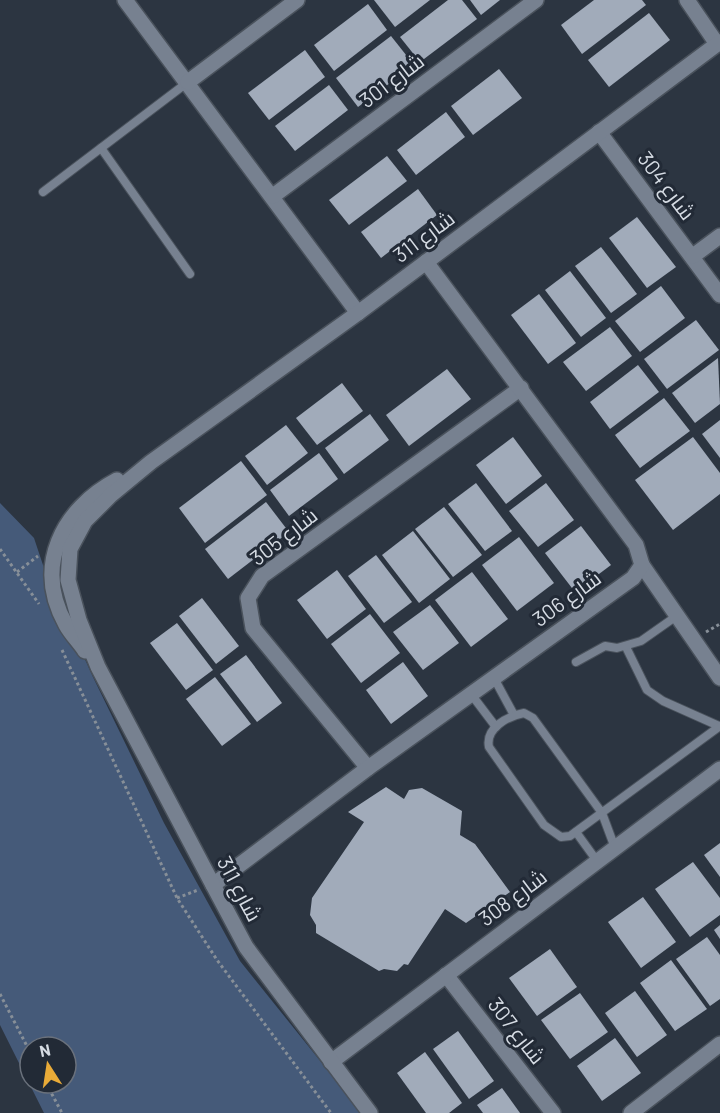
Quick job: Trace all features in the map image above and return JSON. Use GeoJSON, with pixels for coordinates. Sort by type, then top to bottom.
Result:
{"type":"FeatureCollection","features":[{"type":"Feature","properties":{"kind":"street"},"geometry":{"type":"LineString","coordinates":[[125,0],[358,313]]}},
{"type":"Feature","properties":{"kind":"street"},"geometry":{"type":"LineString","coordinates":[[188,82],[297,0]]}},
{"type":"Feature","properties":{"kind":"street","name":"شارع 301"},"geometry":{"type":"LineString","coordinates":[[273,196],[536,0]]}},
{"type":"Feature","properties":{"kind":"street"},"geometry":{"type":"LineString","coordinates":[[687,0],[718,43]]}},
{"type":"Feature","properties":{"kind":"street","name":"شارع 311"},"geometry":{"type":"LineString","coordinates":[[370,1113],[246,947],[213,885],[98,667],[79,620],[68,580],[70,549],[85,521],[111,495],[151,462],[358,313],[718,43]]}},
{"type":"Feature","properties":{"kind":"street","name":"شارع 304"},"geometry":{"type":"LineString","coordinates":[[599,132],[720,295]]}},
{"type":"Feature","properties":{"kind":"street"},"geometry":{"type":"LineString","coordinates":[[693,256],[720,236]]}},
{"type":"Feature","properties":{"kind":"street"},"geometry":{"type":"LineString","coordinates":[[426,262],[636,545],[642,565],[720,678]]}},
{"type":"Feature","properties":{"kind":"street","name":"شارع 305"},"geometry":{"type":"LineString","coordinates":[[368,768],[253,628],[248,598],[262,576],[521,388]]}},
{"type":"Feature","properties":{"kind":"street","name":"شارع 306"},"geometry":{"type":"LineString","coordinates":[[213,885],[368,768],[633,578],[642,565]]}},
{"type":"Feature","properties":{"kind":"street","name":"شارع 308"},"geometry":{"type":"LineString","coordinates":[[331,1062],[720,769]]}},
{"type":"Feature","properties":{"kind":"street","name":"شارع 307"},"geometry":{"type":"LineString","coordinates":[[446,975],[553,1113]]}},
{"type":"Feature","properties":{"kind":"street"},"geometry":{"type":"LineString","coordinates":[[631,1113],[720,1044]]}},
{"type":"Feature","properties":{"kind":"lane"},"geometry":{"type":"LineString","coordinates":[[43,192],[188,82]]}},
{"type":"Feature","properties":{"kind":"lane"},"geometry":{"type":"LineString","coordinates":[[101,148],[190,274]]}},
{"type":"Feature","properties":{"kind":"lane"},"geometry":{"type":"LineString","coordinates":[[576,662],[605,646],[626,646],[653,634],[678,615]]}},
{"type":"Feature","properties":{"kind":"lane"},"geometry":{"type":"LineString","coordinates":[[615,848],[602,813],[539,724],[524,713],[514,715],[496,726],[487,739],[489,747],[544,825],[561,837],[576,831],[602,813],[720,726],[663,701],[647,690],[626,646]]}},
{"type":"Feature","properties":{"kind":"lane"},"geometry":{"type":"LineString","coordinates":[[494,678],[514,715]]}},
{"type":"Feature","properties":{"kind":"lane"},"geometry":{"type":"LineString","coordinates":[[471,694],[496,726]]}},
{"type":"Feature","properties":{"kind":"lane"},"geometry":{"type":"LineString","coordinates":[[576,831],[597,861]]}},
{"type":"Feature","properties":{"kind":"path"},"geometry":{"type":"LineString","coordinates":[[0,549],[41,609]]}},
{"type":"Feature","properties":{"kind":"path"},"geometry":{"type":"LineString","coordinates":[[57,640],[177,898],[217,960],[331,1113]]}},
{"type":"Feature","properties":{"kind":"path"},"geometry":{"type":"LineString","coordinates":[[177,898],[213,885]]}},
{"type":"Feature","properties":{"kind":"path"},"geometry":{"type":"LineString","coordinates":[[0,994],[21,1035]]}},
{"type":"Feature","properties":{"kind":"path"},"geometry":{"type":"LineString","coordinates":[[52,1095],[62,1113]]}},
{"type":"Feature","properties":{"kind":"shaded area"},"geometry":{"type":"Polygon","coordinates":[[[0,503],[34,538],[45,571],[93,677],[164,823],[240,961],[362,1113],[44,1113],[35,1095],[78,1095],[78,1035],[18,1035],[18,1061],[0,1025],[0,503]]]}},
{"type":"Feature","properties":{"kind":"building"},"geometry":{"type":"Polygon","coordinates":[[[374,0],[430,0],[395,27],[374,0]]]}},
{"type":"Feature","properties":{"kind":"building"},"geometry":{"type":"Polygon","coordinates":[[[448,0],[462,0],[477,19],[420,62],[400,37],[448,0]]]}},
{"type":"Feature","properties":{"kind":"building"},"geometry":{"type":"Polygon","coordinates":[[[470,0],[500,0],[481,15],[470,0]]]}},
{"type":"Feature","properties":{"kind":"building"},"geometry":{"type":"Polygon","coordinates":[[[594,0],[642,0],[646,5],[582,54],[561,25],[594,0]]]}},
{"type":"Feature","properties":{"kind":"building"},"geometry":{"type":"Polygon","coordinates":[[[368,4],[387,30],[334,71],[314,45],[368,4]]]}},
{"type":"Feature","properties":{"kind":"building"},"geometry":{"type":"Polygon","coordinates":[[[649,13],[670,40],[609,87],[588,60],[649,13]]]}},
{"type":"Feature","properties":{"kind":"building"},"geometry":{"type":"Polygon","coordinates":[[[391,36],[414,65],[358,107],[336,78],[391,36]]]}},
{"type":"Feature","properties":{"kind":"building"},"geometry":{"type":"Polygon","coordinates":[[[305,50],[325,77],[269,120],[248,93],[305,50]]]}},
{"type":"Feature","properties":{"kind":"building"},"geometry":{"type":"Polygon","coordinates":[[[499,69],[522,98],[473,135],[451,106],[499,69]]]}},
{"type":"Feature","properties":{"kind":"building"},"geometry":{"type":"Polygon","coordinates":[[[329,85],[348,110],[295,151],[275,126],[329,85]]]}},
{"type":"Feature","properties":{"kind":"building"},"geometry":{"type":"Polygon","coordinates":[[[446,112],[465,137],[416,175],[397,150],[446,112]]]}},
{"type":"Feature","properties":{"kind":"building"},"geometry":{"type":"Polygon","coordinates":[[[387,156],[407,181],[349,225],[329,200],[387,156]]]}},
{"type":"Feature","properties":{"kind":"building"},"geometry":{"type":"Polygon","coordinates":[[[418,189],[437,215],[381,258],[361,232],[418,189]]]}},
{"type":"Feature","properties":{"kind":"building"},"geometry":{"type":"Polygon","coordinates":[[[637,217],[676,267],[647,288],[609,238],[637,217]]]}},
{"type":"Feature","properties":{"kind":"building"},"geometry":{"type":"Polygon","coordinates":[[[601,247],[637,294],[611,313],[575,266],[601,247]]]}},
{"type":"Feature","properties":{"kind":"building"},"geometry":{"type":"Polygon","coordinates":[[[570,271],[606,318],[581,337],[545,290],[570,271]]]}},
{"type":"Feature","properties":{"kind":"building"},"geometry":{"type":"Polygon","coordinates":[[[661,286],[685,318],[640,352],[615,321],[661,286]]]}},
{"type":"Feature","properties":{"kind":"building"},"geometry":{"type":"Polygon","coordinates":[[[539,294],[576,343],[548,364],[511,315],[539,294]]]}},
{"type":"Feature","properties":{"kind":"building"},"geometry":{"type":"Polygon","coordinates":[[[696,320],[719,350],[667,389],[644,359],[696,320]]]}},
{"type":"Feature","properties":{"kind":"building"},"geometry":{"type":"Polygon","coordinates":[[[610,327],[632,356],[586,391],[563,362],[610,327]]]}},
{"type":"Feature","properties":{"kind":"building"},"geometry":{"type":"Polygon","coordinates":[[[718,358],[720,404],[695,423],[672,393],[718,358]]]}},
{"type":"Feature","properties":{"kind":"building"},"geometry":{"type":"Polygon","coordinates":[[[638,365],[659,392],[610,429],[590,402],[638,365]]]}},
{"type":"Feature","properties":{"kind":"building"},"geometry":{"type":"Polygon","coordinates":[[[447,369],[471,399],[409,446],[386,415],[447,369]]]}},
{"type":"Feature","properties":{"kind":"building"},"geometry":{"type":"Polygon","coordinates":[[[342,383],[363,411],[317,445],[296,418],[342,383]]]}},
{"type":"Feature","properties":{"kind":"building"},"geometry":{"type":"Polygon","coordinates":[[[664,398],[690,431],[640,468],[615,435],[664,398]]]}},
{"type":"Feature","properties":{"kind":"building"},"geometry":{"type":"Polygon","coordinates":[[[370,414],[389,440],[344,474],[325,448],[370,414]]]}},
{"type":"Feature","properties":{"kind":"building"},"geometry":{"type":"Polygon","coordinates":[[[720,420],[720,458],[702,434],[720,420]]]}},
{"type":"Feature","properties":{"kind":"building"},"geometry":{"type":"Polygon","coordinates":[[[286,425],[308,453],[267,485],[245,456],[286,425]]]}},
{"type":"Feature","properties":{"kind":"building"},"geometry":{"type":"Polygon","coordinates":[[[513,437],[542,476],[506,504],[476,465],[513,437]]]}},
{"type":"Feature","properties":{"kind":"building"},"geometry":{"type":"Polygon","coordinates":[[[693,437],[720,473],[720,494],[673,530],[635,480],[693,437]]]}},
{"type":"Feature","properties":{"kind":"building"},"geometry":{"type":"Polygon","coordinates":[[[319,453],[338,479],[289,516],[270,490],[319,453]]]}},
{"type":"Feature","properties":{"kind":"building"},"geometry":{"type":"Polygon","coordinates":[[[241,461],[267,495],[205,543],[179,508],[241,461]]]}},
{"type":"Feature","properties":{"kind":"building"},"geometry":{"type":"Polygon","coordinates":[[[476,483],[512,531],[485,551],[448,504],[476,483]]]}},
{"type":"Feature","properties":{"kind":"building"},"geometry":{"type":"Polygon","coordinates":[[[546,483],[574,520],[538,547],[509,511],[546,483]]]}},
{"type":"Feature","properties":{"kind":"building"},"geometry":{"type":"Polygon","coordinates":[[[266,502],[289,532],[228,579],[205,549],[266,502]]]}},
{"type":"Feature","properties":{"kind":"building"},"geometry":{"type":"Polygon","coordinates":[[[444,507],[482,555],[453,577],[415,529],[444,507]]]}},
{"type":"Feature","properties":{"kind":"building"},"geometry":{"type":"Polygon","coordinates":[[[581,526],[611,565],[575,592],[545,553],[581,526]]]}},
{"type":"Feature","properties":{"kind":"building"},"geometry":{"type":"Polygon","coordinates":[[[413,531],[450,579],[419,603],[382,555],[413,531]]]}},
{"type":"Feature","properties":{"kind":"building"},"geometry":{"type":"Polygon","coordinates":[[[519,537],[554,583],[517,611],[482,565],[519,537]]]}},
{"type":"Feature","properties":{"kind":"building"},"geometry":{"type":"Polygon","coordinates":[[[376,555],[412,602],[384,623],[348,576],[376,555]]]}},
{"type":"Feature","properties":{"kind":"building"},"geometry":{"type":"Polygon","coordinates":[[[337,570],[366,609],[327,639],[297,600],[337,570]]]}},
{"type":"Feature","properties":{"kind":"building"},"geometry":{"type":"Polygon","coordinates":[[[472,572],[508,619],[471,647],[435,600],[472,572]]]}},
{"type":"Feature","properties":{"kind":"building"},"geometry":{"type":"Polygon","coordinates":[[[202,598],[239,646],[216,664],[179,616],[202,598]]]}},
{"type":"Feature","properties":{"kind":"building"},"geometry":{"type":"Polygon","coordinates":[[[430,605],[459,643],[423,670],[393,632],[430,605]]]}},
{"type":"Feature","properties":{"kind":"building"},"geometry":{"type":"Polygon","coordinates":[[[370,614],[400,653],[361,683],[331,644],[370,614]]]}},
{"type":"Feature","properties":{"kind":"building"},"geometry":{"type":"Polygon","coordinates":[[[177,623],[213,670],[186,690],[150,643],[177,623]]]}},
{"type":"Feature","properties":{"kind":"building"},"geometry":{"type":"Polygon","coordinates":[[[246,655],[282,703],[257,722],[220,674],[246,655]]]}},
{"type":"Feature","properties":{"kind":"building"},"geometry":{"type":"Polygon","coordinates":[[[403,662],[428,696],[391,724],[366,690],[403,662]]]}},
{"type":"Feature","properties":{"kind":"building"},"geometry":{"type":"Polygon","coordinates":[[[215,677],[251,724],[222,746],[186,699],[215,677]]]}},
{"type":"Feature","properties":{"kind":"building"},"geometry":{"type":"Polygon","coordinates":[[[386,787],[404,799],[409,790],[422,788],[462,811],[460,835],[475,844],[510,892],[466,923],[445,909],[408,965],[404,964],[397,971],[384,969],[379,971],[316,933],[316,925],[310,915],[312,898],[364,822],[348,812],[386,787]]]}},
{"type":"Feature","properties":{"kind":"building"},"geometry":{"type":"Polygon","coordinates":[[[720,843],[720,877],[704,855],[720,843]]]}},
{"type":"Feature","properties":{"kind":"building"},"geometry":{"type":"Polygon","coordinates":[[[693,862],[720,898],[720,915],[690,937],[655,889],[693,862]]]}},
{"type":"Feature","properties":{"kind":"building"},"geometry":{"type":"Polygon","coordinates":[[[643,897],[676,942],[641,968],[608,922],[643,897]]]}},
{"type":"Feature","properties":{"kind":"building"},"geometry":{"type":"Polygon","coordinates":[[[720,925],[720,939],[714,930],[720,925]]]}},
{"type":"Feature","properties":{"kind":"building"},"geometry":{"type":"Polygon","coordinates":[[[707,937],[720,955],[720,999],[710,1006],[676,959],[707,937]]]}},
{"type":"Feature","properties":{"kind":"building"},"geometry":{"type":"Polygon","coordinates":[[[550,949],[577,987],[537,1016],[509,978],[550,949]]]}},
{"type":"Feature","properties":{"kind":"building"},"geometry":{"type":"Polygon","coordinates":[[[671,960],[707,1009],[675,1031],[640,983],[671,960]]]}},
{"type":"Feature","properties":{"kind":"building"},"geometry":{"type":"Polygon","coordinates":[[[635,991],[667,1035],[637,1057],[605,1013],[635,991]]]}},
{"type":"Feature","properties":{"kind":"building"},"geometry":{"type":"Polygon","coordinates":[[[580,993],[608,1032],[570,1059],[541,1020],[580,993]]]}},
{"type":"Feature","properties":{"kind":"building"},"geometry":{"type":"Polygon","coordinates":[[[458,1031],[494,1081],[469,1099],[433,1049],[458,1031]]]}},
{"type":"Feature","properties":{"kind":"building"},"geometry":{"type":"Polygon","coordinates":[[[615,1038],[641,1073],[602,1101],[577,1066],[615,1038]]]}},
{"type":"Feature","properties":{"kind":"building"},"geometry":{"type":"Polygon","coordinates":[[[425,1052],[462,1103],[449,1113],[426,1113],[397,1073],[425,1052]]]}},
{"type":"Feature","properties":{"kind":"building"},"geometry":{"type":"Polygon","coordinates":[[[502,1088],[520,1113],[483,1113],[477,1105],[502,1088]]]}}]}
